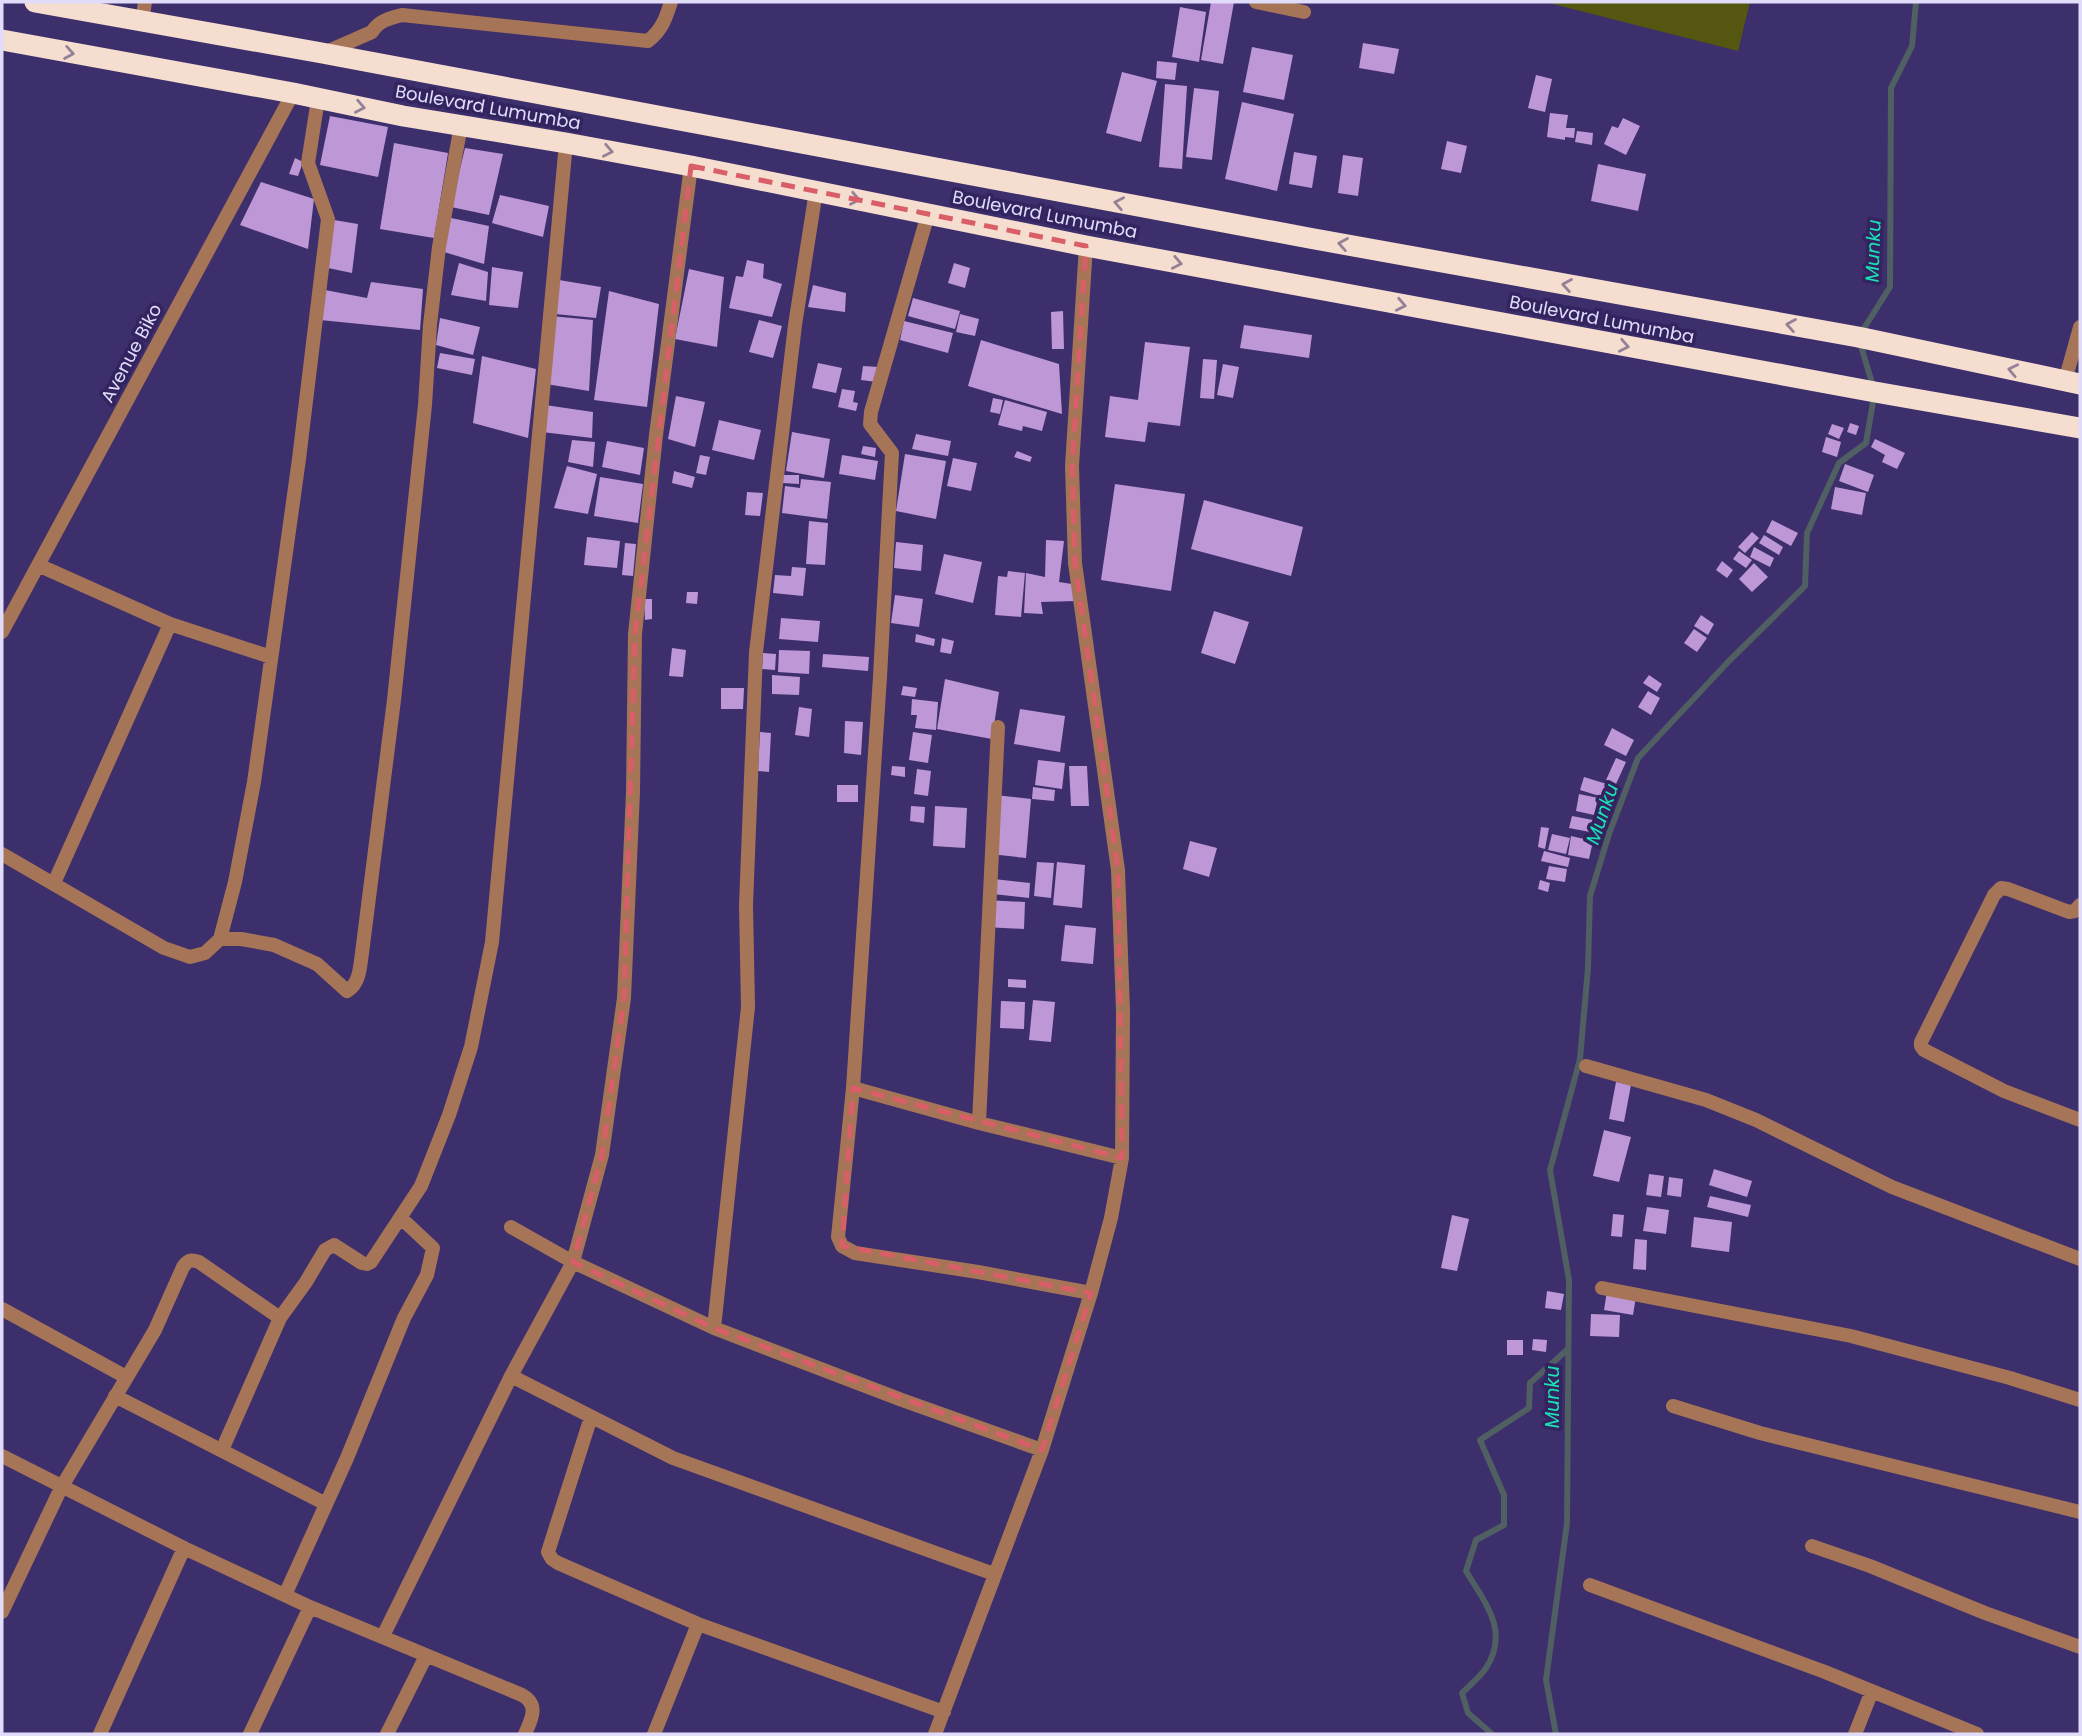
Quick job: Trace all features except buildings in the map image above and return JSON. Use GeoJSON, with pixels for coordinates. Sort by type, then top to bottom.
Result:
{"type":"FeatureCollection","features":[{"type":"Feature","properties":{"kind":"highway","name":"Boulevard Lumumba"},"geometry":{"type":"LineString","coordinates":[[35,2],[143,12],[322,53],[1295,236],[1858,337],[2073,382]]}},
{"type":"Feature","properties":{"kind":"highway","name":"Boulevard Lumumba"},"geometry":{"type":"LineString","coordinates":[[2,40],[691,166],[1086,246],[2080,428]]}},
{"type":"Feature","properties":{"kind":"street"},"geometry":{"type":"LineString","coordinates":[[322,53],[372,32],[374,27],[387,19],[402,15],[648,41],[663,25],[671,2]]}},
{"type":"Feature","properties":{"kind":"street"},"geometry":{"type":"LineString","coordinates":[[1256,2],[1304,12]]}},
{"type":"Feature","properties":{"kind":"street","name":"Avenue Biko"},"geometry":{"type":"LineString","coordinates":[[2,632],[293,93]]}},
{"type":"Feature","properties":{"kind":"street"},"geometry":{"type":"LineString","coordinates":[[2,854],[164,948],[190,957],[205,953],[220,939],[235,882],[252,794],[299,459],[328,219],[308,163],[318,99]]}},
{"type":"Feature","properties":{"kind":"street"},"geometry":{"type":"LineString","coordinates":[[220,939],[241,939],[274,945],[317,964],[347,991],[353,988],[358,978],[394,701],[439,247],[461,125]]}},
{"type":"Feature","properties":{"kind":"street"},"geometry":{"type":"LineString","coordinates":[[222,1450],[279,1318],[306,1282],[324,1250],[330,1246],[338,1246],[362,1263],[371,1262],[421,1186],[449,1115],[471,1047],[492,942],[566,143]]}},
{"type":"Feature","properties":{"kind":"street"},"geometry":{"type":"LineString","coordinates":[[383,1636],[511,1376],[573,1262],[602,1155],[624,998],[635,634],[656,435],[691,166]]}},
{"type":"Feature","properties":{"kind":"street"},"geometry":{"type":"LineString","coordinates":[[714,1328],[748,1007],[746,905],[755,652],[794,325],[816,191]]}},
{"type":"Feature","properties":{"kind":"street"},"geometry":{"type":"LineString","coordinates":[[928,214],[871,412],[870,424],[892,453],[853,1087],[838,1237],[842,1246],[855,1253],[1091,1293]]}},
{"type":"Feature","properties":{"kind":"street"},"geometry":{"type":"LineString","coordinates":[[935,1734],[1042,1450],[1091,1293],[1111,1218],[1122,1158],[1123,1011],[1118,870],[1075,563],[1072,466],[1086,246]]}},
{"type":"Feature","properties":{"kind":"street"},"geometry":{"type":"LineString","coordinates":[[2073,382],[2080,327]]}},
{"type":"Feature","properties":{"kind":"street"},"geometry":{"type":"LineString","coordinates":[[38,565],[170,624],[271,657]]}},
{"type":"Feature","properties":{"kind":"street"},"geometry":{"type":"LineString","coordinates":[[54,883],[170,624]]}},
{"type":"Feature","properties":{"kind":"street"},"geometry":{"type":"LineString","coordinates":[[979,1123],[998,727]]}},
{"type":"Feature","properties":{"kind":"street"},"geometry":{"type":"LineString","coordinates":[[2080,905],[2075,911],[2069,912],[2008,888],[2001,888],[1994,895],[1921,1042],[1924,1050],[2004,1091],[2080,1120]]}},
{"type":"Feature","properties":{"kind":"street"},"geometry":{"type":"LineString","coordinates":[[1586,1066],[1706,1100],[1756,1120],[1892,1187],[2080,1259]]}},
{"type":"Feature","properties":{"kind":"street"},"geometry":{"type":"LineString","coordinates":[[853,1087],[979,1123],[1122,1158]]}},
{"type":"Feature","properties":{"kind":"street"},"geometry":{"type":"LineString","coordinates":[[285,1595],[347,1458],[404,1318],[431,1262],[433,1248],[401,1218]]}},
{"type":"Feature","properties":{"kind":"street"},"geometry":{"type":"LineString","coordinates":[[511,1227],[573,1262],[714,1328],[1042,1450]]}},
{"type":"Feature","properties":{"kind":"street"},"geometry":{"type":"LineString","coordinates":[[2,1612],[61,1488],[155,1330],[187,1261],[199,1262],[279,1318]]}},
{"type":"Feature","properties":{"kind":"street"},"geometry":{"type":"LineString","coordinates":[[1602,1288],[1851,1336],[2010,1378],[2080,1400]]}},
{"type":"Feature","properties":{"kind":"street"},"geometry":{"type":"LineString","coordinates":[[2,1309],[126,1377]]}},
{"type":"Feature","properties":{"kind":"street"},"geometry":{"type":"LineString","coordinates":[[511,1376],[673,1458],[994,1574]]}},
{"type":"Feature","properties":{"kind":"street"},"geometry":{"type":"LineString","coordinates":[[115,1396],[326,1504]]}},
{"type":"Feature","properties":{"kind":"street"},"geometry":{"type":"LineString","coordinates":[[1673,1406],[1760,1433],[2080,1512]]}},
{"type":"Feature","properties":{"kind":"street"},"geometry":{"type":"LineString","coordinates":[[590,1417],[548,1552],[552,1559],[698,1624],[944,1712]]}},
{"type":"Feature","properties":{"kind":"street"},"geometry":{"type":"LineString","coordinates":[[2,1456],[61,1488],[310,1607],[529,1699],[533,1704],[534,1714],[525,1734]]}},
{"type":"Feature","properties":{"kind":"street"},"geometry":{"type":"LineString","coordinates":[[1812,1546],[2080,1647]]}},
{"type":"Feature","properties":{"kind":"street"},"geometry":{"type":"LineString","coordinates":[[100,1734],[184,1548]]}},
{"type":"Feature","properties":{"kind":"street"},"geometry":{"type":"LineString","coordinates":[[1590,1585],[1825,1672],[1978,1734]]}},
{"type":"Feature","properties":{"kind":"street"},"geometry":{"type":"LineString","coordinates":[[250,1734],[310,1607]]}},
{"type":"Feature","properties":{"kind":"street"},"geometry":{"type":"LineString","coordinates":[[654,1734],[698,1624]]}},
{"type":"Feature","properties":{"kind":"street"},"geometry":{"type":"LineString","coordinates":[[387,1734],[426,1656]]}},
{"type":"Feature","properties":{"kind":"street"},"geometry":{"type":"LineString","coordinates":[[1855,1734],[1872,1691]]}},
{"type":"Feature","properties":{"kind":"highlighted area"},"geometry":{"type":"Polygon","coordinates":[[[691,166],[1086,246],[1072,466],[1075,563],[1118,870],[1122,1158],[853,1088],[842,1246],[1091,1293],[1042,1450],[714,1328],[573,1262],[602,1155],[624,998],[635,634],[691,166]]]}},
{"type":"Feature","properties":{"kind":"shaded area"},"geometry":{"type":"Polygon","coordinates":[[[1545,2],[1750,2],[1738,51],[1545,2]]]}},
{"type":"Feature","properties":{"kind":"waterway","name":"Munku"},"geometry":{"type":"LineString","coordinates":[[1861,333],[1890,287],[1891,88],[1912,46],[1916,2]]}},
{"type":"Feature","properties":{"kind":"waterway","name":"Munku"},"geometry":{"type":"LineString","coordinates":[[1860,343],[1873,386]]}},
{"type":"Feature","properties":{"kind":"waterway","name":"Munku"},"geometry":{"type":"LineString","coordinates":[[1556,1734],[1546,1680],[1567,1523],[1569,1280],[1550,1170],[1580,1059],[1588,968],[1590,896],[1609,834],[1638,758],[1729,661],[1805,586],[1807,533],[1839,463],[1866,443],[1874,396]]}},
{"type":"Feature","properties":{"kind":"waterway"},"geometry":{"type":"LineString","coordinates":[[1492,1734],[1468,1713],[1462,1693],[1486,1668],[1496,1642],[1495,1629],[1487,1606],[1466,1571],[1476,1540],[1504,1525],[1504,1495],[1480,1440],[1529,1408],[1530,1383],[1568,1349]]}}]}
